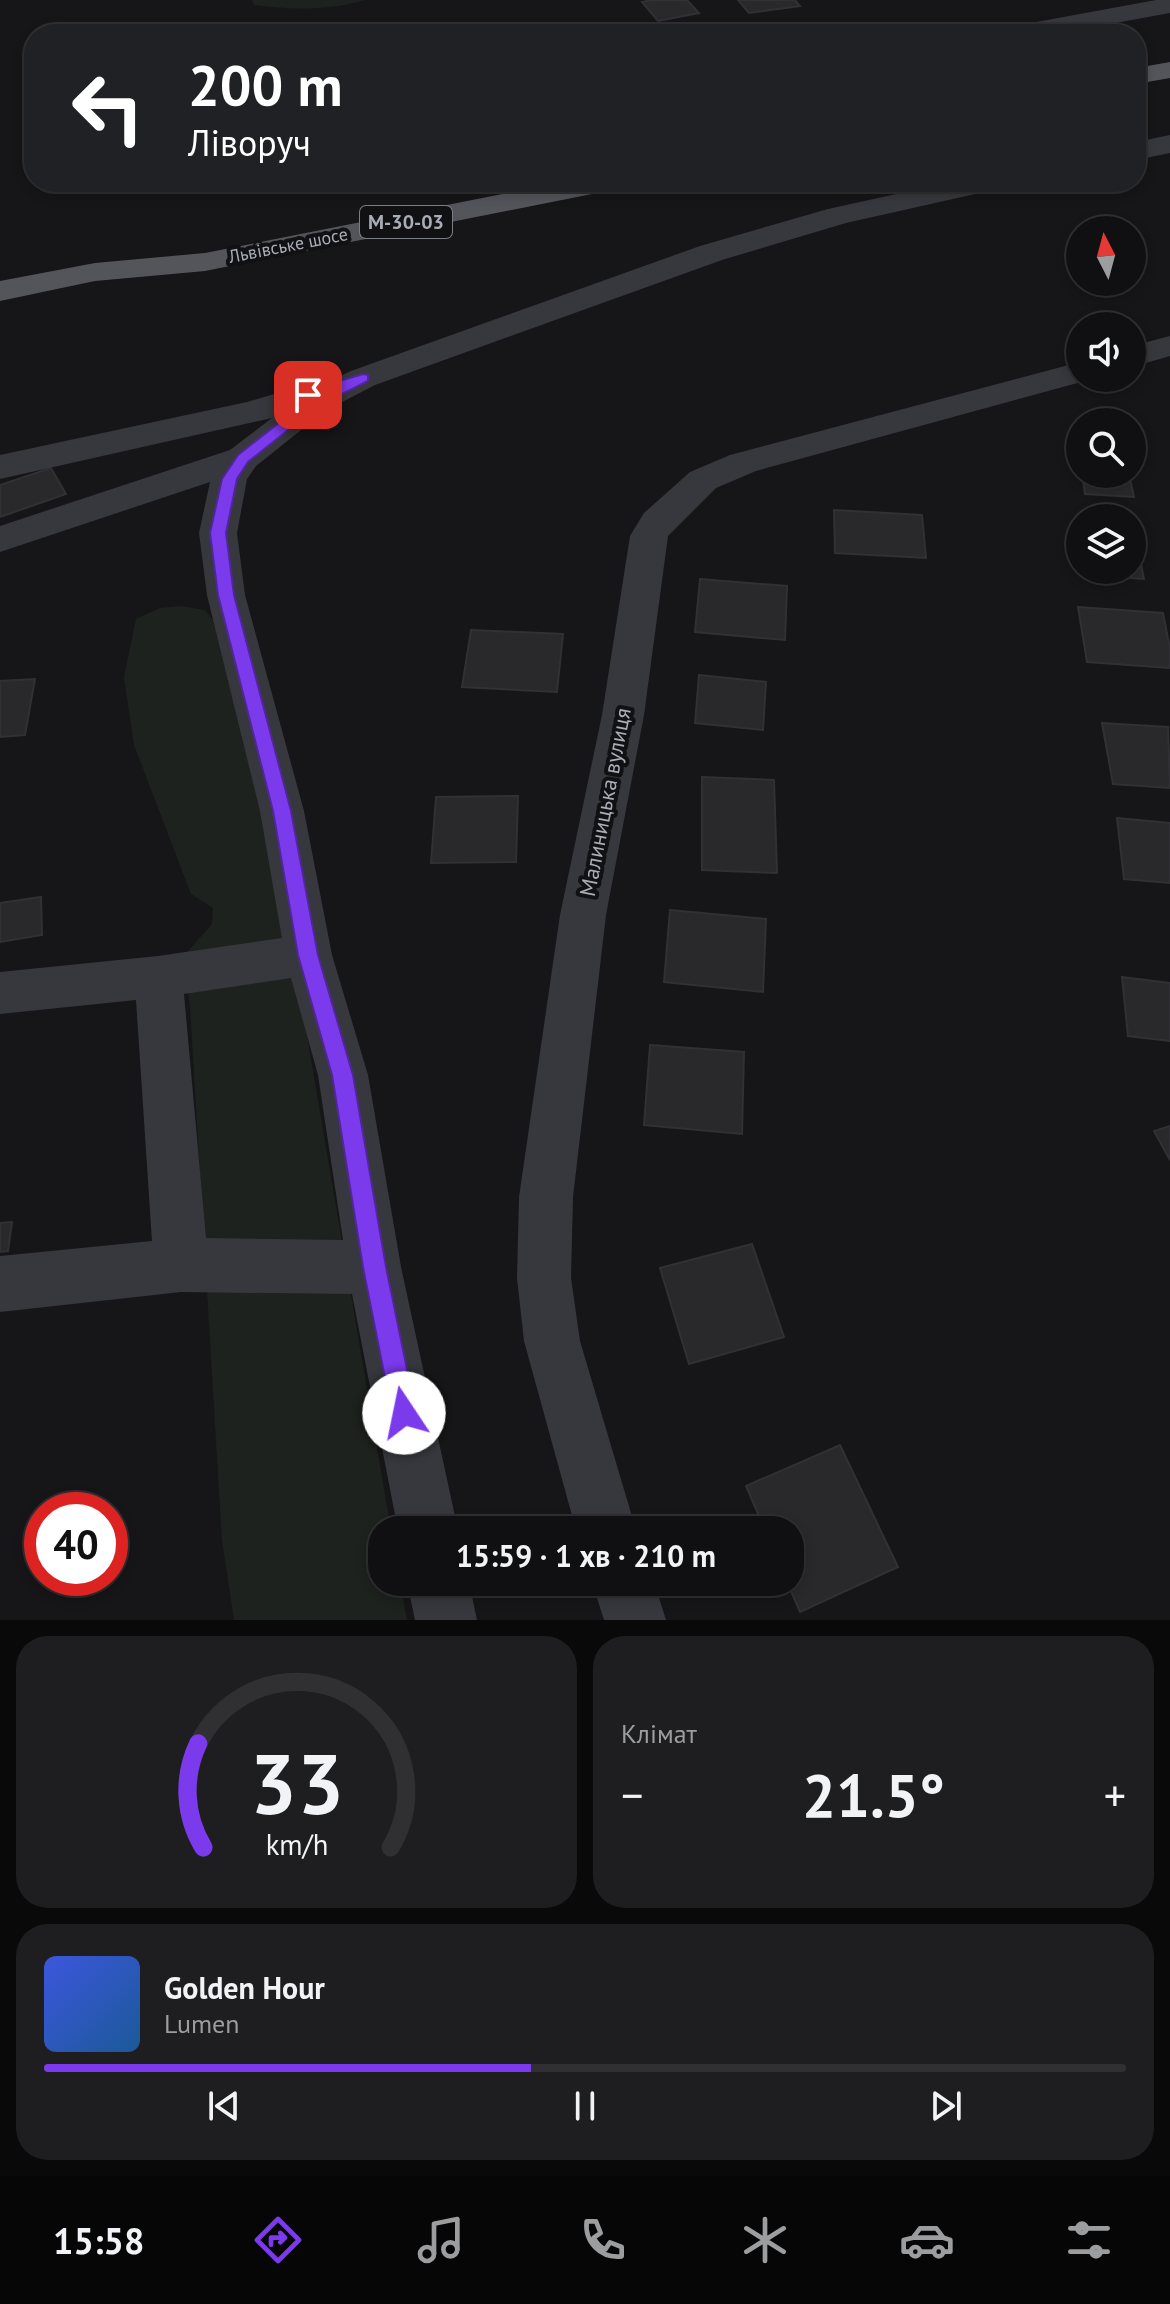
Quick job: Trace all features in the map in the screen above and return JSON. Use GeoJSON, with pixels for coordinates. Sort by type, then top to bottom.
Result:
{"type":"FeatureCollection","features":[{"type":"Feature","properties":{"kind":"main road"},"geometry":{"type":"LineString","coordinates":[[1146,74],[1170,70]]}},
{"type":"Feature","properties":{"kind":"main road","name":"Львівське шосе"},"geometry":{"type":"LineString","coordinates":[[0,291],[95,272],[205,262],[557,192]]}},
{"type":"Feature","properties":{"kind":"main road","name":"Львівське шосе"},"geometry":{"type":"LineString","coordinates":[[0,318],[104,296],[205,262]]}},
{"type":"Feature","properties":{"kind":"street"},"geometry":{"type":"LineString","coordinates":[[1068,24],[1170,5]]}},
{"type":"Feature","properties":{"kind":"street"},"geometry":{"type":"LineString","coordinates":[[1146,149],[1170,144]]}},
{"type":"Feature","properties":{"kind":"street"},"geometry":{"type":"LineString","coordinates":[[0,467],[253,412],[363,378],[711,253],[839,215],[946,192]]}},
{"type":"Feature","properties":{"kind":"street"},"geometry":{"type":"LineString","coordinates":[[1146,355],[1169,352]]}},
{"type":"Feature","properties":{"kind":"street","name":"Малиницька вулиця"},"geometry":{"type":"LineString","coordinates":[[602,1516],[552,1341],[544,1278],[546,1197],[583,915],[623,715],[649,536],[657,522],[703,480],[743,463],[803,450],[1066,376]]}},
{"type":"Feature","properties":{"kind":"street"},"geometry":{"type":"LineString","coordinates":[[363,378],[313,403],[243,458],[229,479],[218,533],[226,595],[282,811],[308,955],[343,1075],[374,1267],[425,1516]]}},
{"type":"Feature","properties":{"kind":"street"},"geometry":{"type":"LineString","coordinates":[[0,539],[243,458]]}},
{"type":"Feature","properties":{"kind":"street"},"geometry":{"type":"LineString","coordinates":[[0,993],[158,977],[308,955]]}},
{"type":"Feature","properties":{"kind":"street"},"geometry":{"type":"LineString","coordinates":[[158,977],[181,1265]]}},
{"type":"Feature","properties":{"kind":"street"},"geometry":{"type":"LineString","coordinates":[[0,1284],[181,1265],[374,1267]]}},
{"type":"Feature","properties":{"kind":"street"},"geometry":{"type":"LineString","coordinates":[[441,1596],[446,1620]]}},
{"type":"Feature","properties":{"kind":"street"},"geometry":{"type":"LineString","coordinates":[[627,1596],[635,1620]]}},
{"type":"Feature","properties":{"kind":"shaded area"},"geometry":{"type":"Polygon","coordinates":[[[252,0],[365,0],[323,8],[296,9],[254,5],[252,0]]]}},
{"type":"Feature","properties":{"kind":"shaded area"},"geometry":{"type":"Polygon","coordinates":[[[182,606],[205,610],[231,643],[298,983],[389,1516],[368,1516],[368,1596],[403,1596],[407,1620],[234,1620],[222,1540],[190,1007],[183,957],[212,924],[213,908],[191,894],[134,745],[124,677],[136,619],[160,608],[182,606]]]}},
{"type":"Feature","properties":{"kind":"building"},"geometry":{"type":"Polygon","coordinates":[[[687,0],[699,13],[658,21],[642,2],[687,0]]]}},
{"type":"Feature","properties":{"kind":"building"},"geometry":{"type":"Polygon","coordinates":[[[738,0],[795,0],[800,6],[749,13],[738,0]]]}},
{"type":"Feature","properties":{"kind":"building"},"geometry":{"type":"Polygon","coordinates":[[[51,468],[66,494],[0,517],[0,485],[51,468]]]}},
{"type":"Feature","properties":{"kind":"building"},"geometry":{"type":"Polygon","coordinates":[[[1084,488],[1132,488],[1134,497],[1085,494],[1084,488]]]}},
{"type":"Feature","properties":{"kind":"building"},"geometry":{"type":"Polygon","coordinates":[[[834,510],[922,515],[926,558],[835,553],[834,510]]]}},
{"type":"Feature","properties":{"kind":"building"},"geometry":{"type":"Polygon","coordinates":[[[700,579],[787,586],[785,640],[695,632],[700,579]]]}},
{"type":"Feature","properties":{"kind":"building"},"geometry":{"type":"Polygon","coordinates":[[[1078,607],[1163,613],[1170,668],[1087,662],[1078,607]]]}},
{"type":"Feature","properties":{"kind":"building"},"geometry":{"type":"Polygon","coordinates":[[[471,630],[563,634],[557,692],[462,687],[471,630]]]}},
{"type":"Feature","properties":{"kind":"building"},"geometry":{"type":"Polygon","coordinates":[[[699,675],[766,682],[763,730],[695,723],[699,675]]]}},
{"type":"Feature","properties":{"kind":"building"},"geometry":{"type":"Polygon","coordinates":[[[35,679],[25,735],[0,737],[0,681],[35,679]]]}},
{"type":"Feature","properties":{"kind":"building"},"geometry":{"type":"Polygon","coordinates":[[[1102,723],[1168,727],[1170,788],[1113,784],[1102,723]]]}},
{"type":"Feature","properties":{"kind":"building"},"geometry":{"type":"Polygon","coordinates":[[[702,777],[774,780],[777,873],[702,870],[702,777]]]}},
{"type":"Feature","properties":{"kind":"building"},"geometry":{"type":"Polygon","coordinates":[[[518,796],[516,862],[431,863],[436,797],[518,796]]]}},
{"type":"Feature","properties":{"kind":"building"},"geometry":{"type":"Polygon","coordinates":[[[1117,818],[1170,823],[1170,883],[1124,879],[1117,818]]]}},
{"type":"Feature","properties":{"kind":"building"},"geometry":{"type":"Polygon","coordinates":[[[41,897],[42,935],[0,942],[0,903],[41,897]]]}},
{"type":"Feature","properties":{"kind":"building"},"geometry":{"type":"Polygon","coordinates":[[[670,910],[766,919],[763,992],[664,982],[670,910]]]}},
{"type":"Feature","properties":{"kind":"building"},"geometry":{"type":"Polygon","coordinates":[[[1122,977],[1170,983],[1170,1041],[1128,1036],[1122,977]]]}},
{"type":"Feature","properties":{"kind":"building"},"geometry":{"type":"Polygon","coordinates":[[[650,1045],[744,1052],[742,1134],[644,1125],[650,1045]]]}},
{"type":"Feature","properties":{"kind":"building"},"geometry":{"type":"Polygon","coordinates":[[[1170,1126],[1170,1160],[1154,1131],[1170,1126]]]}},
{"type":"Feature","properties":{"kind":"building"},"geometry":{"type":"Polygon","coordinates":[[[12,1222],[8,1251],[0,1252],[0,1223],[12,1222]]]}},
{"type":"Feature","properties":{"kind":"building"},"geometry":{"type":"Polygon","coordinates":[[[752,1244],[784,1337],[689,1364],[660,1268],[752,1244]]]}},
{"type":"Feature","properties":{"kind":"building"},"geometry":{"type":"Polygon","coordinates":[[[840,1445],[898,1567],[800,1612],[793,1596],[804,1596],[804,1516],[759,1516],[746,1486],[840,1445]]]}},
{"type":"Feature","properties":{"kind":"route"},"geometry":{"type":"LineString","coordinates":[[308,395],[363,378],[313,403],[243,458],[229,479],[218,533],[226,595],[282,811],[308,955],[343,1075],[374,1267],[404,1413]]}}]}
